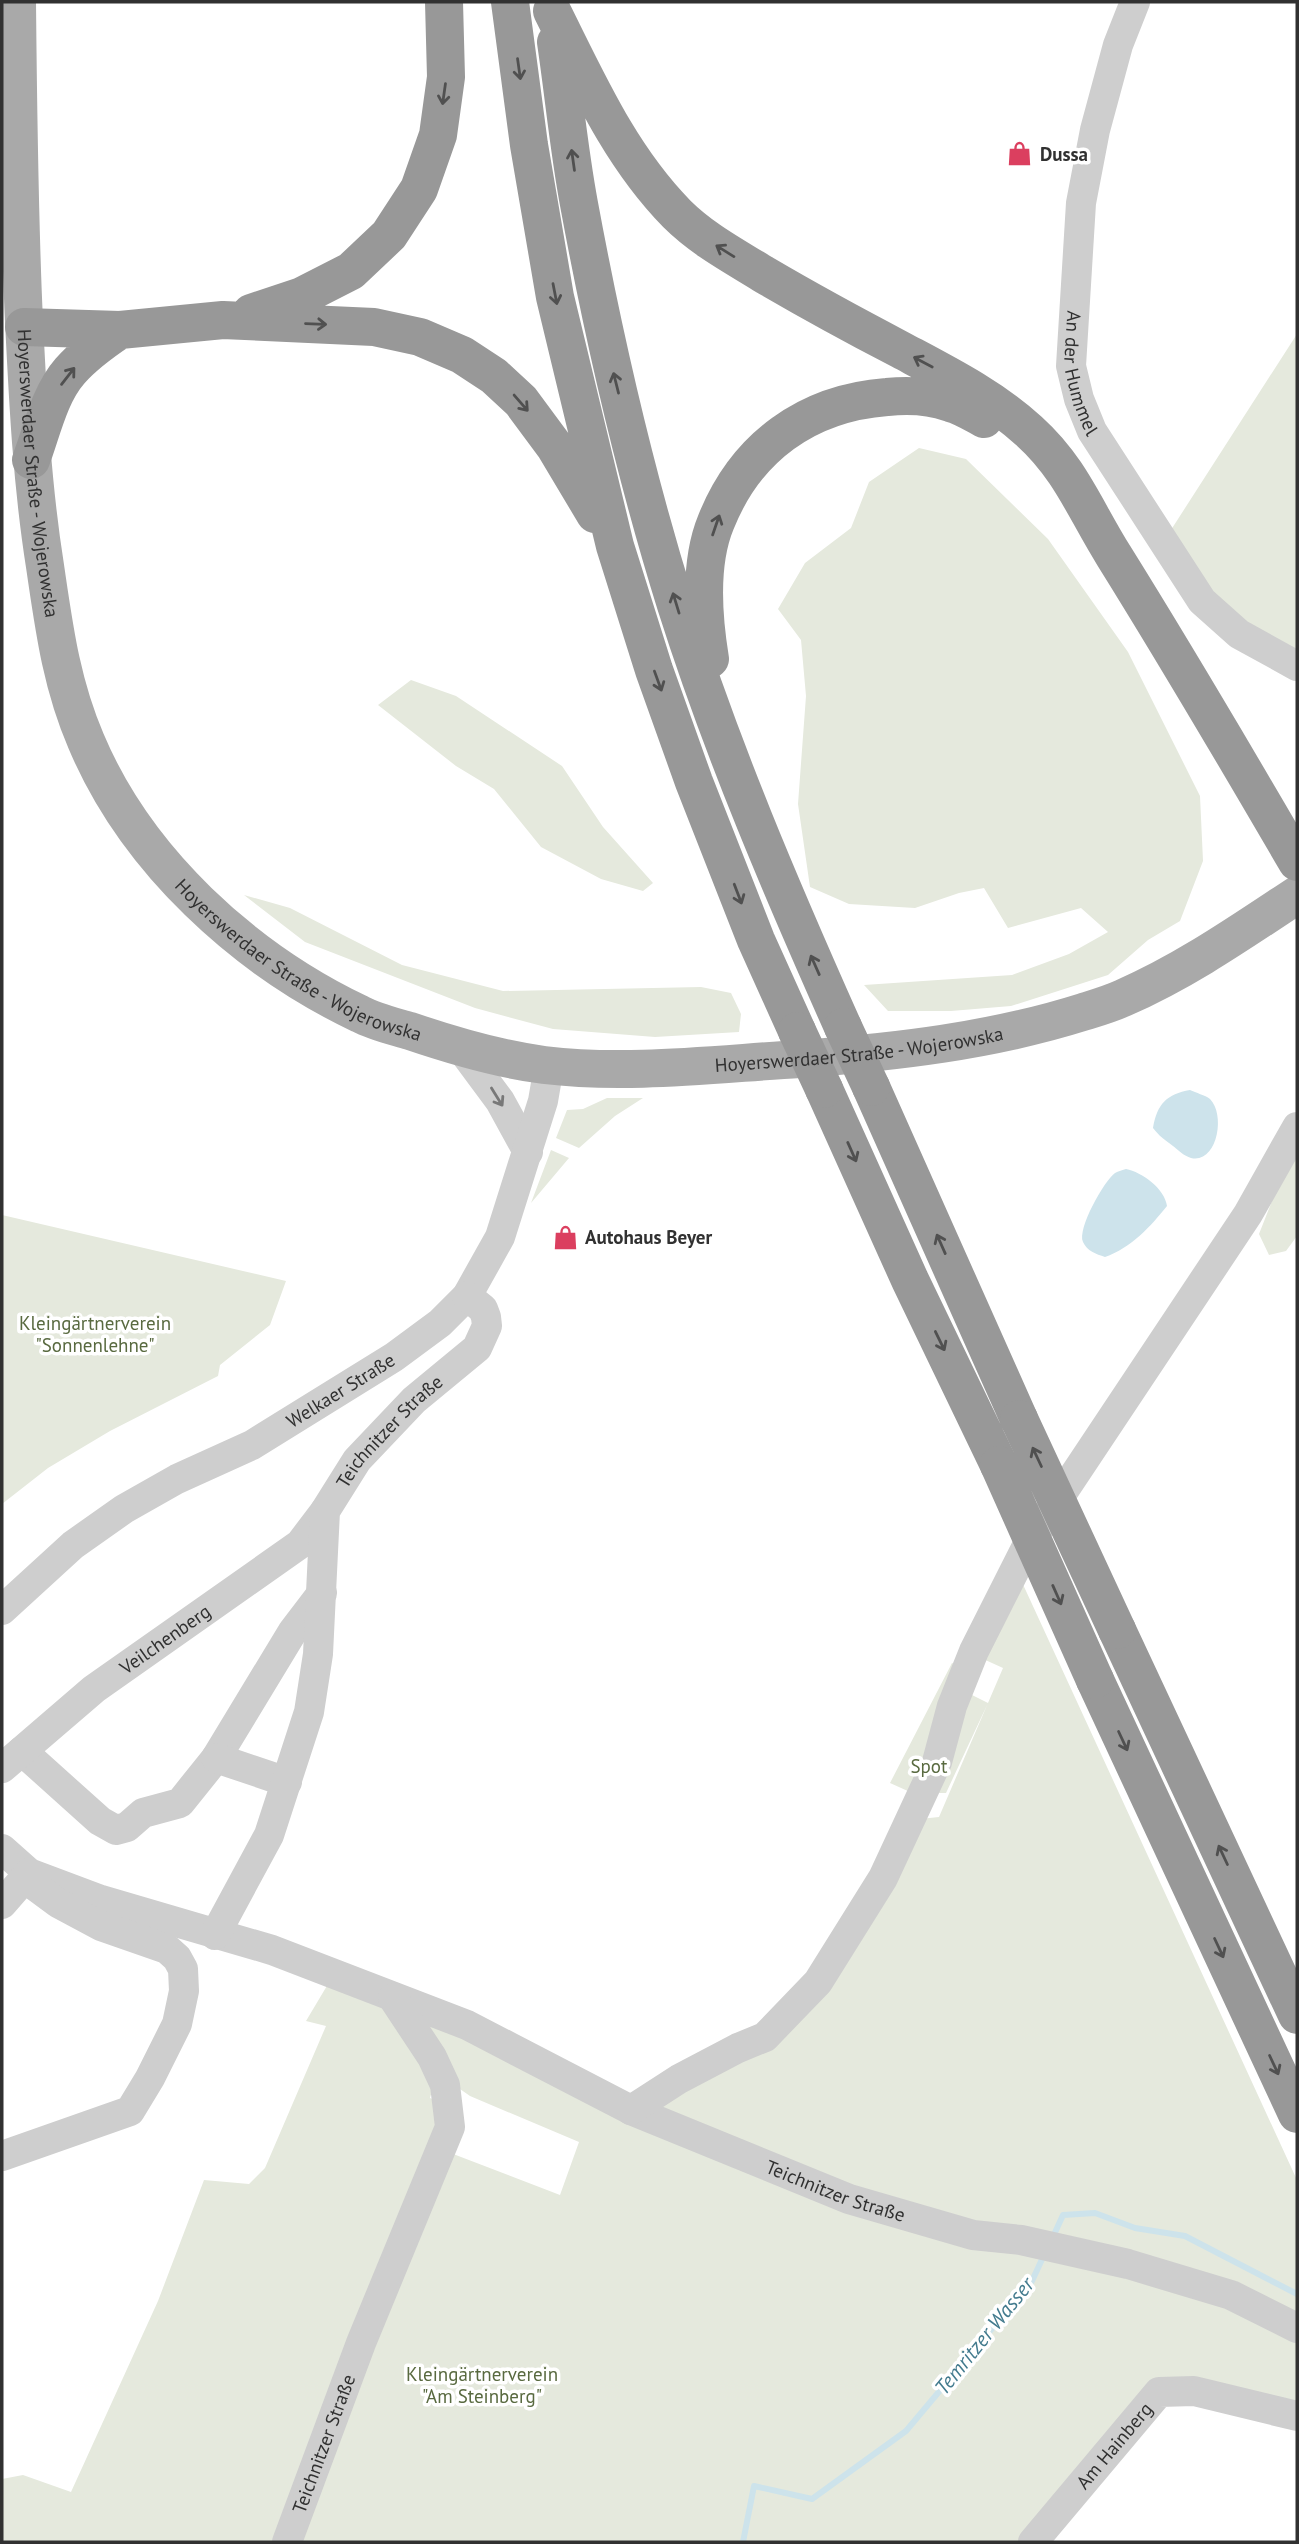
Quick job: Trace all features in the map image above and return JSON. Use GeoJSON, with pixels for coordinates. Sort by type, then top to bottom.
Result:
{"type":"FeatureCollection","features":[{"type":"Feature","properties":{"kind":"highway"},"geometry":{"type":"LineString","coordinates":[[223,320],[302,296],[351,271],[389,235],[419,189],[438,135],[446,77],[444,2]]}},
{"type":"Feature","properties":{"kind":"highway"},"geometry":{"type":"LineString","coordinates":[[510,2],[529,145],[555,297],[615,546],[654,670],[694,782],[756,940],[797,1031],[1297,2114]]}},
{"type":"Feature","properties":{"kind":"highway"},"geometry":{"type":"LineString","coordinates":[[552,7],[618,140],[645,180],[679,216],[718,247],[1003,409],[1055,457],[1080,492],[1093,523],[1297,862]]}},
{"type":"Feature","properties":{"kind":"highway"},"geometry":{"type":"LineString","coordinates":[[552,7],[579,202],[611,364],[676,604],[721,737],[776,877],[843,1027],[1020,1419],[1297,2015]]}},
{"type":"Feature","properties":{"kind":"highway"},"geometry":{"type":"LineString","coordinates":[[24,327],[120,330],[223,320],[374,327],[420,337],[462,355],[494,376],[521,401],[555,447],[615,546]]}},
{"type":"Feature","properties":{"kind":"highway"},"geometry":{"type":"LineString","coordinates":[[31,460],[55,394],[69,372],[94,348],[120,330]]}},
{"type":"Feature","properties":{"kind":"highway"},"geometry":{"type":"LineString","coordinates":[[721,737],[707,642],[705,607],[705,576],[715,523],[737,480],[776,439],[800,421],[826,408],[864,399],[904,396],[950,402],[990,422],[1019,444],[1093,523]]}},
{"type":"Feature","properties":{"kind":"highway"},"geometry":{"type":"LineString","coordinates":[[1247,775],[1297,815]]}},
{"type":"Feature","properties":{"kind":"main road","name":"Hoyerswerdaer Straße - Wojerowska"},"geometry":{"type":"LineString","coordinates":[[17,2],[10,98],[31,460],[34,499],[59,659],[72,708],[88,747],[143,839],[179,881],[261,956],[310,988],[364,1017],[483,1054],[549,1066],[672,1068],[825,1057],[951,1043],[1042,1025],[1121,1000],[1193,963],[1297,895]]}},
{"type":"Feature","properties":{"kind":"street","name":"An der Hummel"},"geometry":{"type":"LineString","coordinates":[[1135,2],[1118,45],[1094,130],[1081,203],[1071,366],[1079,399],[1092,431],[1202,601],[1239,634],[1297,666]]}},
{"type":"Feature","properties":{"kind":"street"},"geometry":{"type":"LineString","coordinates":[[460,1047],[500,1101],[528,1152]]}},
{"type":"Feature","properties":{"kind":"street","name":"Welkaer Straße"},"geometry":{"type":"LineString","coordinates":[[2,1610],[73,1545],[124,1509],[177,1479],[252,1444],[372,1371],[440,1323],[467,1296],[499,1237],[543,1101],[549,1066]]}},
{"type":"Feature","properties":{"kind":"street"},"geometry":{"type":"LineString","coordinates":[[632,2110],[679,2079],[765,2037],[818,1982],[883,1878],[937,1762],[952,1706],[974,1651],[1021,1556],[1248,1214],[1297,1127]]}},
{"type":"Feature","properties":{"kind":"street","name":"Teichnitzer Straße"},"geometry":{"type":"LineString","coordinates":[[215,1935],[269,1835],[309,1712],[318,1654],[325,1511],[357,1460],[414,1400],[477,1348],[487,1326],[486,1317],[482,1309],[467,1296]]}},
{"type":"Feature","properties":{"kind":"street","name":"Veilchenberg"},"geometry":{"type":"LineString","coordinates":[[12,1759],[94,1689],[300,1544],[325,1511]]}},
{"type":"Feature","properties":{"kind":"street"},"geometry":{"type":"LineString","coordinates":[[12,1759],[116,1830],[127,1827],[143,1812],[180,1803],[216,1758],[293,1631],[322,1593]]}},
{"type":"Feature","properties":{"kind":"street"},"geometry":{"type":"LineString","coordinates":[[216,1758],[287,1782]]}},
{"type":"Feature","properties":{"kind":"street","name":"Teichnitzer Straße"},"geometry":{"type":"LineString","coordinates":[[2,1849],[29,1873],[100,1900],[272,1950],[467,2025],[632,2110],[849,2199],[960,2232],[1021,2240],[1082,2253],[1231,2295],[1297,2328]]}},
{"type":"Feature","properties":{"kind":"street"},"geometry":{"type":"LineString","coordinates":[[2,1904],[29,1873]]}},
{"type":"Feature","properties":{"kind":"street","name":"Teichnitzer Straße"},"geometry":{"type":"LineString","coordinates":[[2,2156],[130,2111],[177,2024],[184,1991],[183,1969],[177,1958],[167,1949],[101,1926],[69,1909],[35,1886],[29,1873]]}},
{"type":"Feature","properties":{"kind":"street","name":"Teichnitzer Straße"},"geometry":{"type":"LineString","coordinates":[[287,2542],[362,2341],[450,2127],[445,2085],[432,2057],[393,1998]]}},
{"type":"Feature","properties":{"kind":"street","name":"Am Hainberg"},"geometry":{"type":"LineString","coordinates":[[1033,2542],[1159,2392],[1194,2391],[1297,2416]]}},
{"type":"Feature","properties":{"kind":"green space"},"geometry":{"type":"Polygon","coordinates":[[[1297,334],[1297,654],[1211,600],[1169,533],[1297,334]]]}},
{"type":"Feature","properties":{"kind":"green space"},"geometry":{"type":"Polygon","coordinates":[[[919,448],[966,459],[1048,539],[1128,652],[1200,796],[1203,861],[1180,921],[1148,940],[1108,975],[1011,1006],[951,1011],[888,1011],[864,985],[1012,975],[1069,954],[1108,932],[1081,908],[1008,928],[984,888],[959,893],[915,908],[849,904],[810,887],[798,804],[806,696],[801,640],[778,609],[805,563],[851,528],[869,482],[919,448]]]}},
{"type":"Feature","properties":{"kind":"green space"},"geometry":{"type":"Polygon","coordinates":[[[411,680],[456,696],[562,766],[603,827],[653,883],[643,891],[601,879],[541,847],[494,789],[456,766],[378,705],[411,680]]]}},
{"type":"Feature","properties":{"kind":"green space"},"geometry":{"type":"Polygon","coordinates":[[[244,895],[290,908],[402,965],[503,991],[701,987],[731,993],[741,1014],[739,1032],[655,1037],[553,1029],[475,1008],[305,942],[244,895]]]}},
{"type":"Feature","properties":{"kind":"green space"},"geometry":{"type":"Polygon","coordinates":[[[607,1098],[643,1098],[615,1116],[579,1148],[556,1138],[567,1110],[583,1109],[607,1098]]]}},
{"type":"Feature","properties":{"kind":"green space"},"geometry":{"type":"Polygon","coordinates":[[[1297,1149],[1297,1236],[1286,1251],[1269,1255],[1259,1234],[1283,1173],[1297,1149]]]}},
{"type":"Feature","properties":{"kind":"green space"},"geometry":{"type":"Polygon","coordinates":[[[551,1150],[569,1158],[531,1203],[551,1150]]]}},
{"type":"Feature","properties":{"kind":"green space","name":"Kleingärtnerverein \"Sonnenlehne\""},"geometry":{"type":"Polygon","coordinates":[[[2,1215],[286,1281],[270,1325],[220,1365],[218,1376],[110,1431],[48,1468],[2,1504],[2,1215]]]}},
{"type":"Feature","properties":{"kind":"green space","name":"Kleingärtnerverein \"Am Steinberg\""},"geometry":{"type":"Polygon","coordinates":[[[1015,1567],[1297,2180],[1297,2416],[1159,2392],[1033,2542],[2,2542],[2,2479],[23,2475],[71,2492],[158,2301],[204,2180],[249,2184],[265,2168],[326,2026],[306,2021],[334,1974],[631,2110],[765,2037],[910,1820],[939,1817],[1003,1668],[981,1658],[1015,1567]],[[437,2073],[430,2098],[442,2103],[448,2152],[560,2195],[579,2142],[470,2096],[437,2073]]]}},
{"type":"Feature","properties":{"kind":"green space","name":"Spot"},"geometry":{"type":"Polygon","coordinates":[[[952,1663],[975,1673],[966,1692],[988,1703],[946,1793],[938,1793],[930,1801],[890,1783],[952,1663]]]}},
{"type":"Feature","properties":{"kind":"water"},"geometry":{"type":"Polygon","coordinates":[[[1190,1090],[1210,1099],[1217,1116],[1218,1126],[1213,1146],[1200,1158],[1191,1158],[1184,1154],[1153,1128],[1160,1106],[1169,1097],[1190,1090]]]}},
{"type":"Feature","properties":{"kind":"water"},"geometry":{"type":"Polygon","coordinates":[[[1126,1169],[1152,1182],[1162,1193],[1167,1206],[1132,1242],[1105,1257],[1092,1252],[1085,1245],[1082,1236],[1084,1227],[1110,1178],[1126,1169]]]}},
{"type":"Feature","properties":{"kind":"waterway","name":"Temritzer Wasser"},"geometry":{"type":"LineString","coordinates":[[1052,2239],[1063,2215],[1095,2213],[1135,2228],[1185,2236],[1297,2294]]}},
{"type":"Feature","properties":{"kind":"waterway","name":"Temritzer Wasser"},"geometry":{"type":"LineString","coordinates":[[743,2542],[754,2486],[812,2499],[906,2431],[1032,2281],[1044,2255]]}},
{"type":"Feature","properties":{"kind":"place","name":"Dussa"},"geometry":{"type":"Point","coordinates":[1020,154]}},
{"type":"Feature","properties":{"kind":"place","name":"Autohaus Beyer"},"geometry":{"type":"Point","coordinates":[565,1237]}}]}
